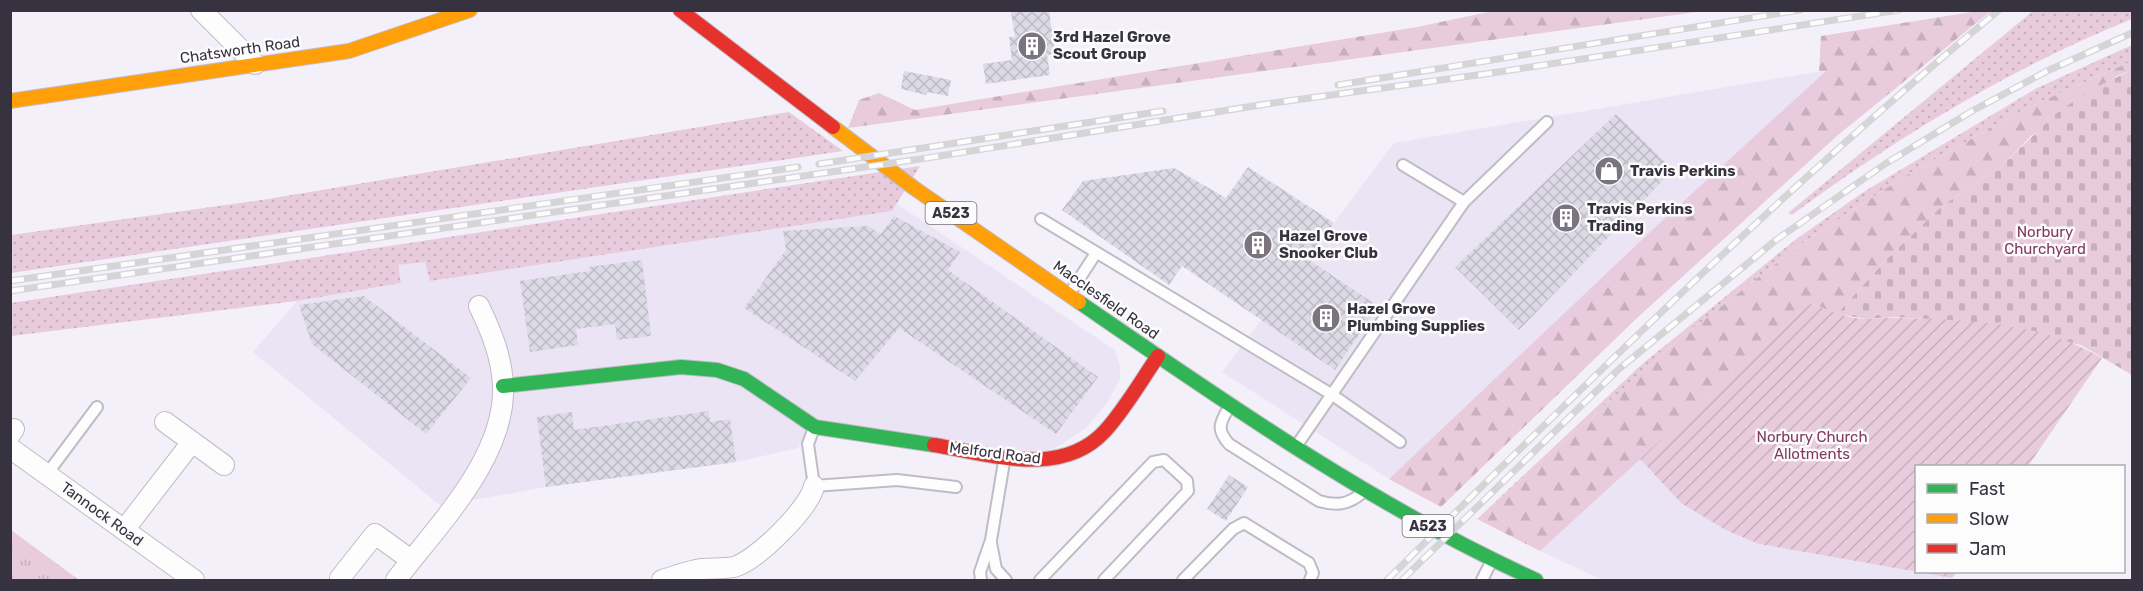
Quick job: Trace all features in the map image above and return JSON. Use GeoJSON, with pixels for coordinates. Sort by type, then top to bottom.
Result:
{"type":"FeatureCollection","features":[{"type":"Feature","properties":{"kind":"main road","name":"Chatsworth Road"},"geometry":{"type":"LineString","coordinates":[[10,101],[349,51],[470,10]]}},
{"type":"Feature","properties":{"kind":"main road","name":"Macclesfield Road"},"geometry":{"type":"LineString","coordinates":[[680,10],[914,188],[1070,293],[1230,406],[1295,449],[1365,490],[1492,560],[1536,580]]}},
{"type":"Feature","properties":{"kind":"main road","name":"Melford Road"},"geometry":{"type":"LineString","coordinates":[[503,386],[681,367],[717,370],[744,379],[792,420],[815,427],[1028,460],[1062,459],[1096,440],[1118,417],[1158,356]]}},
{"type":"Feature","properties":{"kind":"street"},"geometry":{"type":"LineString","coordinates":[[201,10],[255,64]]}},
{"type":"Feature","properties":{"kind":"street"},"geometry":{"type":"LineString","coordinates":[[396,580],[451,513],[492,439],[501,413],[503,386],[494,338],[479,306]]}},
{"type":"Feature","properties":{"kind":"street"},"geometry":{"type":"LineString","coordinates":[[165,423],[224,465]]}},
{"type":"Feature","properties":{"kind":"street","name":"Tannock Road"},"geometry":{"type":"LineString","coordinates":[[12,437],[47,474],[194,580]]}},
{"type":"Feature","properties":{"kind":"street"},"geometry":{"type":"LineString","coordinates":[[124,530],[192,442]]}},
{"type":"Feature","properties":{"kind":"street"},"geometry":{"type":"LineString","coordinates":[[662,580],[686,572],[726,574],[765,547],[805,503],[814,486]]}},
{"type":"Feature","properties":{"kind":"street"},"geometry":{"type":"LineString","coordinates":[[340,578],[375,534],[411,560]]}},
{"type":"Feature","properties":{"kind":"lane"},"geometry":{"type":"LineString","coordinates":[[1295,449],[1464,202],[1548,122]]}},
{"type":"Feature","properties":{"kind":"lane"},"geometry":{"type":"LineString","coordinates":[[1403,165],[1464,202]]}},
{"type":"Feature","properties":{"kind":"lane"},"geometry":{"type":"LineString","coordinates":[[1041,219],[1331,394],[1400,442]]}},
{"type":"Feature","properties":{"kind":"lane"},"geometry":{"type":"LineString","coordinates":[[1070,293],[1096,254]]}},
{"type":"Feature","properties":{"kind":"lane"},"geometry":{"type":"LineString","coordinates":[[1230,406],[1219,427],[1225,439],[1319,501],[1332,505],[1346,503],[1365,490]]}},
{"type":"Feature","properties":{"kind":"lane"},"geometry":{"type":"LineString","coordinates":[[47,474],[97,408]]}},
{"type":"Feature","properties":{"kind":"lane"},"geometry":{"type":"LineString","coordinates":[[815,427],[808,444],[814,486],[897,480],[956,487]]}},
{"type":"Feature","properties":{"kind":"lane"},"geometry":{"type":"LineString","coordinates":[[981,580],[982,563],[991,540],[1005,456]]}},
{"type":"Feature","properties":{"kind":"lane"},"geometry":{"type":"LineString","coordinates":[[1040,580],[1154,462],[1164,460],[1188,481],[1188,491],[1104,580]]}},
{"type":"Feature","properties":{"kind":"lane"},"geometry":{"type":"LineString","coordinates":[[1183,580],[1233,529],[1244,523],[1309,563],[1313,573],[1310,580]]}},
{"type":"Feature","properties":{"kind":"lane"},"geometry":{"type":"LineString","coordinates":[[991,540],[996,569],[1006,580]]}},
{"type":"Feature","properties":{"kind":"lane"},"geometry":{"type":"LineString","coordinates":[[1482,580],[1492,560]]}},
{"type":"Feature","properties":{"kind":"shaded area"},"geometry":{"type":"Polygon","coordinates":[[[1828,70],[1650,232],[1389,479],[1222,372],[1394,143],[1828,70]]]}},
{"type":"Feature","properties":{"kind":"shaded area"},"geometry":{"type":"Polygon","coordinates":[[[897,204],[1115,350],[1120,366],[1120,380],[1106,404],[1086,428],[1059,446],[1028,460],[815,427],[798,448],[736,462],[546,487],[441,506],[253,352],[297,301],[401,283],[397,265],[425,262],[430,280],[892,211],[897,204]]]}},
{"type":"Feature","properties":{"kind":"shaded area"},"geometry":{"type":"Polygon","coordinates":[[[1640,459],[1681,503],[1759,544],[1952,578],[1602,580],[1540,551],[1640,459]]]}},
{"type":"Feature","properties":{"kind":"green space"},"geometry":{"type":"Polygon","coordinates":[[[1493,11],[1704,11],[848,128],[859,100],[879,93],[915,110],[1417,27],[1493,11]]]}},
{"type":"Feature","properties":{"kind":"green space"},"geometry":{"type":"Polygon","coordinates":[[[1978,11],[1991,11],[1838,135],[1636,319],[1441,507],[1389,479],[1650,232],[1826,71],[1819,71],[1821,36],[1978,11]]]}},
{"type":"Feature","properties":{"kind":"green space"},"geometry":{"type":"Polygon","coordinates":[[[2033,11],[2132,11],[2132,19],[2043,59],[1956,106],[1872,159],[1792,215],[1788,213],[2033,11]]]}},
{"type":"Feature","properties":{"kind":"green space"},"geometry":{"type":"Polygon","coordinates":[[[2132,45],[2132,61],[2025,109],[1905,176],[1797,247],[1677,341],[1477,519],[1640,366],[1795,240],[1862,193],[2037,88],[2132,45]]]}},
{"type":"Feature","properties":{"kind":"green space"},"geometry":{"type":"Polygon","coordinates":[[[2132,61],[2132,70],[2117,76],[2031,136],[2004,163],[1941,207],[1887,259],[1837,314],[1811,303],[1540,551],[1477,519],[1677,341],[1797,247],[1905,176],[2025,109],[2132,61]]]}},
{"type":"Feature","properties":{"kind":"green space","name":"Norbury Churchyard"},"geometry":{"type":"Polygon","coordinates":[[[2132,70],[2132,375],[2081,345],[1958,321],[1894,317],[1867,319],[1837,314],[1887,259],[1941,207],[2004,163],[2057,113],[2090,90],[2132,70]]]}},
{"type":"Feature","properties":{"kind":"green space"},"geometry":{"type":"Polygon","coordinates":[[[789,112],[843,151],[11,273],[11,235],[268,199],[789,112]]]}},
{"type":"Feature","properties":{"kind":"green space"},"geometry":{"type":"Polygon","coordinates":[[[920,166],[892,211],[430,281],[425,262],[398,265],[401,283],[297,301],[11,336],[11,303],[920,166]]]}},
{"type":"Feature","properties":{"kind":"green space","name":"Norbury Church Allotments"},"geometry":{"type":"Polygon","coordinates":[[[1811,303],[1839,314],[1861,319],[1949,320],[2002,325],[2053,336],[2102,358],[2029,465],[1915,465],[1915,572],[1759,544],[1726,530],[1681,503],[1640,459],[1811,303]]]}},
{"type":"Feature","properties":{"kind":"green space"},"geometry":{"type":"Polygon","coordinates":[[[11,530],[79,580],[11,580],[11,530]]]}},
{"type":"Feature","properties":{"kind":"green space"},"geometry":{"type":"Polygon","coordinates":[[[1924,573],[1956,573],[1952,578],[1924,573]]]}},
{"type":"Feature","properties":{"kind":"building","name":"3rd Hazel Grove Scout Group"},"geometry":{"type":"Polygon","coordinates":[[[1049,10],[1055,54],[1047,55],[1050,75],[986,84],[983,64],[1012,60],[1009,37],[1015,37],[1011,12],[1049,10]]]}},
{"type":"Feature","properties":{"kind":"building"},"geometry":{"type":"Polygon","coordinates":[[[904,71],[951,80],[948,96],[927,92],[926,95],[901,89],[904,71]]]}},
{"type":"Feature","properties":{"kind":"building","name":"Travis Perkins Trading"},"geometry":{"type":"Polygon","coordinates":[[[1616,114],[1673,170],[1519,330],[1455,267],[1616,114]]]}},
{"type":"Feature","properties":{"kind":"building"},"geometry":{"type":"Polygon","coordinates":[[[1248,167],[1334,223],[1309,260],[1378,306],[1335,370],[1182,266],[1169,285],[1062,210],[1083,181],[1174,168],[1226,198],[1248,167]]]}},
{"type":"Feature","properties":{"kind":"building"},"geometry":{"type":"Polygon","coordinates":[[[894,216],[960,252],[948,270],[1098,377],[1056,434],[899,328],[855,381],[744,308],[786,250],[783,231],[868,226],[881,234],[894,216]]]}},
{"type":"Feature","properties":{"kind":"building"},"geometry":{"type":"Polygon","coordinates":[[[642,260],[651,336],[617,340],[615,324],[576,329],[578,345],[530,352],[520,281],[590,271],[589,267],[642,260]]]}},
{"type":"Feature","properties":{"kind":"building"},"geometry":{"type":"Polygon","coordinates":[[[364,296],[471,378],[426,434],[312,344],[299,305],[364,296]]]}},
{"type":"Feature","properties":{"kind":"building"},"geometry":{"type":"Polygon","coordinates":[[[709,411],[710,422],[730,419],[736,462],[546,487],[537,417],[572,412],[574,430],[709,411]]]}},
{"type":"Feature","properties":{"kind":"building"},"geometry":{"type":"Polygon","coordinates":[[[1229,475],[1248,487],[1226,521],[1207,509],[1229,475]]]}},
{"type":"Feature","properties":{"kind":"railway"},"geometry":{"type":"LineString","coordinates":[[1338,85],[1800,10]]}},
{"type":"Feature","properties":{"kind":"railway"},"geometry":{"type":"LineString","coordinates":[[10,291],[927,158],[1273,103],[1492,73],[1899,10]]}},
{"type":"Feature","properties":{"kind":"railway"},"geometry":{"type":"LineString","coordinates":[[1387,580],[1611,360],[1763,217],[1999,10]]}},
{"type":"Feature","properties":{"kind":"railway"},"geometry":{"type":"LineString","coordinates":[[1402,580],[1619,369],[1776,240],[1885,164],[1972,111],[2047,71],[2132,33]]}},
{"type":"Feature","properties":{"kind":"railway"},"geometry":{"type":"LineString","coordinates":[[819,164],[1163,111]]}},
{"type":"Feature","properties":{"kind":"railway"},"geometry":{"type":"LineString","coordinates":[[10,281],[798,167]]}},
{"type":"Feature","properties":{"kind":"traffic: fast"},"geometry":{"type":"LineString","coordinates":[[1079,302],[1245,415],[1359,486],[1416,520],[1536,580]]}},
{"type":"Feature","properties":{"kind":"traffic: fast"},"geometry":{"type":"LineString","coordinates":[[503,386],[681,367],[717,370],[744,379],[815,427],[934,445]]}},
{"type":"Feature","properties":{"kind":"traffic: slow"},"geometry":{"type":"LineString","coordinates":[[10,101],[349,51],[470,10]]}},
{"type":"Feature","properties":{"kind":"traffic: slow"},"geometry":{"type":"LineString","coordinates":[[833,127],[914,188],[1079,302]]}},
{"type":"Feature","properties":{"kind":"traffic: jam"},"geometry":{"type":"LineString","coordinates":[[680,10],[833,127]]}},
{"type":"Feature","properties":{"kind":"traffic: jam"},"geometry":{"type":"LineString","coordinates":[[934,445],[1024,459],[1046,459],[1067,455],[1087,446],[1105,431],[1158,356]]}},
{"type":"Feature","properties":{"kind":"place","name":"3rd Hazel Grove Scout Group"},"geometry":{"type":"Point","coordinates":[1032,46]}},
{"type":"Feature","properties":{"kind":"place","name":"Travis Perkins"},"geometry":{"type":"Point","coordinates":[1609,171]}},
{"type":"Feature","properties":{"kind":"place","name":"Travis Perkins Trading"},"geometry":{"type":"Point","coordinates":[1566,218]}},
{"type":"Feature","properties":{"kind":"place","name":"Hazel Grove Snooker Club"},"geometry":{"type":"Point","coordinates":[1258,245]}},
{"type":"Feature","properties":{"kind":"place","name":"Hazel Grove Plumbing Supplies"},"geometry":{"type":"Point","coordinates":[1326,318]}}]}
